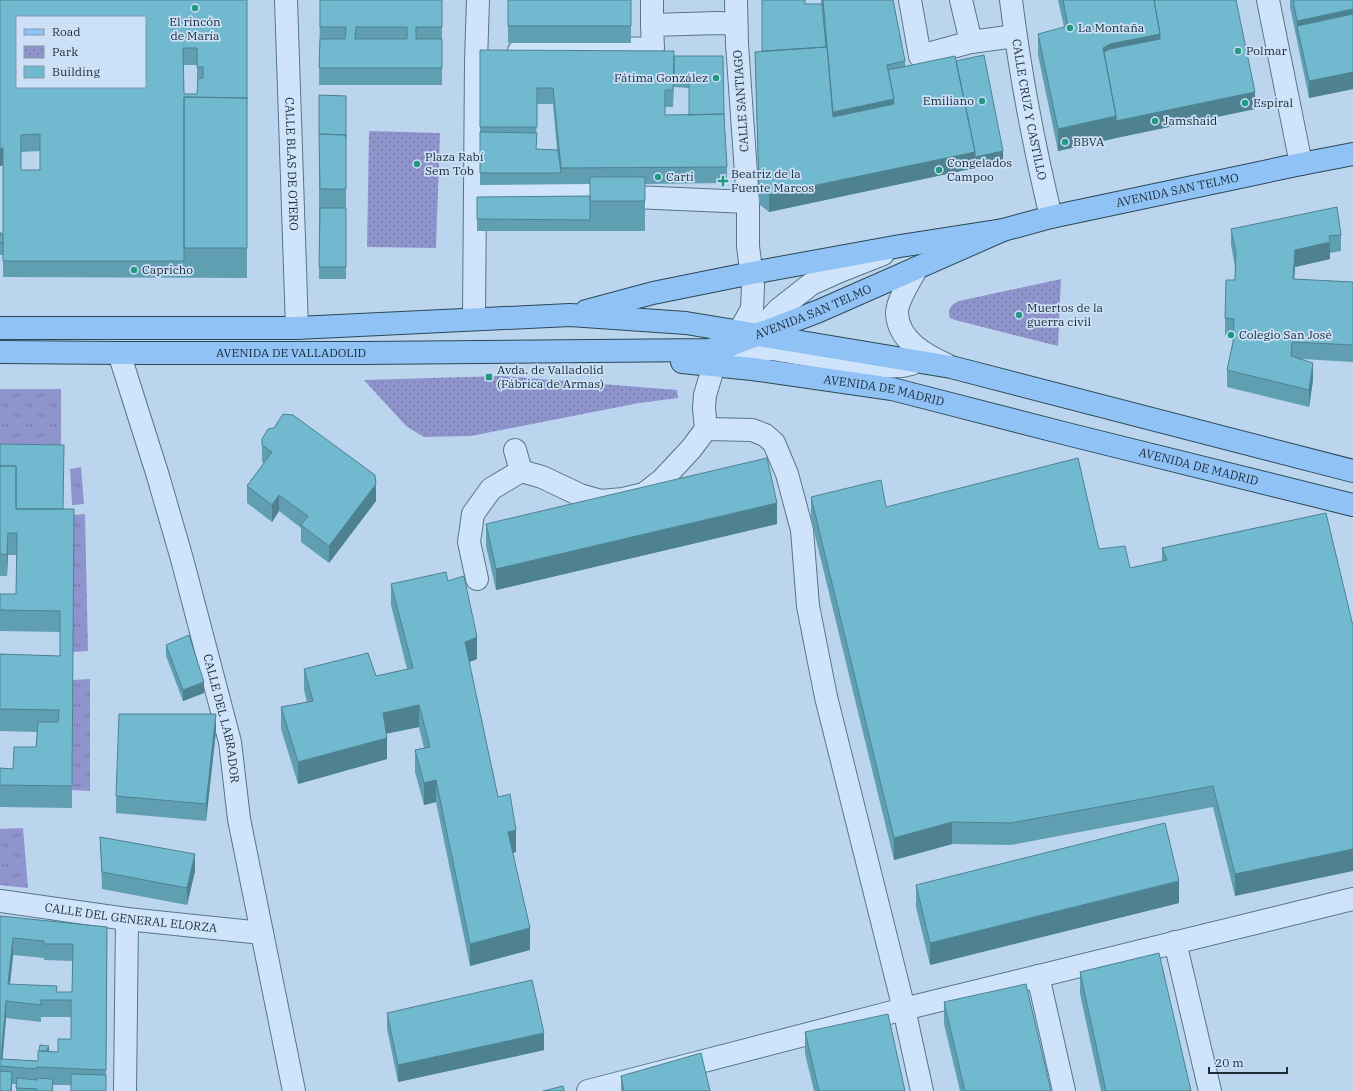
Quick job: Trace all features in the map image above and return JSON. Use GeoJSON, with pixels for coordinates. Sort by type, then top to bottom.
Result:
{"type":"FeatureCollection","features":[{"type":"Feature","properties":{"kind":"main road","name":"AVENIDA SAN TELMO"},"geometry":{"type":"LineString","coordinates":[[570,315],[653,293],[900,246],[1003,230],[1051,217],[1353,154]]}},
{"type":"Feature","properties":{"kind":"main road","name":"AVENIDA SAN TELMO"},"geometry":{"type":"LineString","coordinates":[[746,341],[819,311],[1003,230]]}},
{"type":"Feature","properties":{"kind":"main road","name":"AVENIDA DE VALLADOLID"},"geometry":{"type":"LineString","coordinates":[[0,328],[297,328],[570,315]]}},
{"type":"Feature","properties":{"kind":"main road"},"geometry":{"type":"LineString","coordinates":[[570,315],[686,323],[746,341],[951,367],[1353,471]]}},
{"type":"Feature","properties":{"kind":"main road"},"geometry":{"type":"LineString","coordinates":[[582,351],[702,350],[746,341]]}},
{"type":"Feature","properties":{"kind":"main road","name":"AVENIDA DE VALLADOLID"},"geometry":{"type":"LineString","coordinates":[[0,352],[363,353],[582,351]]}},
{"type":"Feature","properties":{"kind":"main road","name":"AVENIDA DE MADRID"},"geometry":{"type":"LineString","coordinates":[[582,351],[783,374],[892,389],[1353,505]]}},
{"type":"Feature","properties":{"kind":"street","name":"CALLE BLAS DE OTERO"},"geometry":{"type":"LineString","coordinates":[[286,0],[297,328]]}},
{"type":"Feature","properties":{"kind":"street"},"geometry":{"type":"LineString","coordinates":[[474,319],[476,52],[478,0]]}},
{"type":"Feature","properties":{"kind":"street"},"geometry":{"type":"LineString","coordinates":[[476,52],[652,48],[652,0]]}},
{"type":"Feature","properties":{"kind":"street","name":"CALLE SANTIAGO"},"geometry":{"type":"LineString","coordinates":[[736,0],[736,24],[748,202],[748,246],[753,286],[752,309],[746,341]]}},
{"type":"Feature","properties":{"kind":"street"},"geometry":{"type":"LineString","coordinates":[[910,0],[920,56],[971,42],[1015,36]]}},
{"type":"Feature","properties":{"kind":"street"},"geometry":{"type":"LineString","coordinates":[[961,0],[971,42]]}},
{"type":"Feature","properties":{"kind":"street","name":"CALLE CRUZ Y CASTILLO"},"geometry":{"type":"LineString","coordinates":[[1011,0],[1015,36],[1042,178],[1051,217]]}},
{"type":"Feature","properties":{"kind":"street"},"geometry":{"type":"LineString","coordinates":[[1268,0],[1301,164]]}},
{"type":"Feature","properties":{"kind":"street"},"geometry":{"type":"LineString","coordinates":[[652,25],[718,23],[736,24]]}},
{"type":"Feature","properties":{"kind":"street"},"geometry":{"type":"LineString","coordinates":[[476,190],[748,202]]}},
{"type":"Feature","properties":{"kind":"street","name":"AVENIDA SAN TELMO"},"geometry":{"type":"LineString","coordinates":[[746,341],[778,310],[811,284],[900,246]]}},
{"type":"Feature","properties":{"kind":"street"},"geometry":{"type":"LineString","coordinates":[[917,268],[906,285],[896,313],[902,331],[915,347],[929,357],[951,367]]}},
{"type":"Feature","properties":{"kind":"street"},"geometry":{"type":"LineString","coordinates":[[477,579],[469,542],[473,514],[491,489],[521,471],[542,477],[580,495],[601,501],[623,499],[644,494],[662,480],[691,449],[706,429],[704,408],[705,395],[714,366],[746,341],[771,365],[783,374]]}},
{"type":"Feature","properties":{"kind":"street","name":"CALLE DEL LABRADOR"},"geometry":{"type":"LineString","coordinates":[[119,353],[158,476],[182,559],[230,742],[239,819],[294,1091]]}},
{"type":"Feature","properties":{"kind":"street"},"geometry":{"type":"LineString","coordinates":[[706,429],[752,430],[765,435],[774,443],[787,474],[802,530],[808,606],[826,697],[904,1009],[922,1091]]}},
{"type":"Feature","properties":{"kind":"street"},"geometry":{"type":"LineString","coordinates":[[515,450],[521,471]]}},
{"type":"Feature","properties":{"kind":"street"},"geometry":{"type":"LineString","coordinates":[[588,1091],[904,1009],[1353,899]]}},
{"type":"Feature","properties":{"kind":"street","name":"CALLE DEL GENERAL ELORZA"},"geometry":{"type":"LineString","coordinates":[[0,901],[126,919],[262,933]]}},
{"type":"Feature","properties":{"kind":"street"},"geometry":{"type":"LineString","coordinates":[[124,1091],[126,919]]}},
{"type":"Feature","properties":{"kind":"street"},"geometry":{"type":"LineString","coordinates":[[1175,942],[1210,1091]]}},
{"type":"Feature","properties":{"kind":"street"},"geometry":{"type":"LineString","coordinates":[[1038,976],[1064,1091]]}},
{"type":"Feature","properties":{"kind":"green space"},"geometry":{"type":"Polygon","coordinates":[[[369,131],[440,133],[436,248],[367,247],[369,131]]]}},
{"type":"Feature","properties":{"kind":"green space"},"geometry":{"type":"Polygon","coordinates":[[[1061,279],[1058,346],[950,318],[950,308],[959,301],[1061,279]]]}},
{"type":"Feature","properties":{"kind":"green space"},"geometry":{"type":"Polygon","coordinates":[[[501,376],[677,390],[678,398],[639,403],[471,436],[424,437],[406,426],[364,380],[501,376]]]}},
{"type":"Feature","properties":{"kind":"green space"},"geometry":{"type":"Polygon","coordinates":[[[0,389],[61,389],[61,446],[0,446],[0,389]]]}},
{"type":"Feature","properties":{"kind":"green space"},"geometry":{"type":"Polygon","coordinates":[[[81,467],[84,504],[72,505],[70,469],[81,467]]]}},
{"type":"Feature","properties":{"kind":"green space"},"geometry":{"type":"Polygon","coordinates":[[[85,514],[88,651],[73,652],[73,515],[85,514]]]}},
{"type":"Feature","properties":{"kind":"green space"},"geometry":{"type":"Polygon","coordinates":[[[90,679],[90,791],[72,790],[73,680],[90,679]]]}},
{"type":"Feature","properties":{"kind":"green space"},"geometry":{"type":"Polygon","coordinates":[[[23,828],[28,888],[0,885],[0,829],[23,828]]]}},
{"type":"Feature","properties":{"kind":"building"},"geometry":{"type":"Polygon","coordinates":[[[0,0],[247,0],[247,98],[184,97],[184,261],[3,261],[3,148],[0,149],[0,0]],[[183,48],[184,94],[197,94],[198,78],[203,78],[203,67],[197,67],[197,48],[183,48]],[[40,134],[21,135],[21,170],[40,170],[40,134]]]}},
{"type":"Feature","properties":{"kind":"building"},"geometry":{"type":"Polygon","coordinates":[[[320,0],[442,0],[442,27],[416,27],[416,39],[442,39],[442,68],[319,68],[320,39],[345,39],[346,27],[320,27],[320,0]],[[356,27],[355,39],[407,39],[407,27],[356,27]]]}},
{"type":"Feature","properties":{"kind":"building"},"geometry":{"type":"Polygon","coordinates":[[[508,0],[631,0],[631,26],[508,26],[508,0]]]}},
{"type":"Feature","properties":{"kind":"building"},"geometry":{"type":"Polygon","coordinates":[[[762,0],[805,0],[805,4],[822,4],[826,47],[762,51],[762,0]]]}},
{"type":"Feature","properties":{"kind":"building"},"geometry":{"type":"Polygon","coordinates":[[[823,0],[893,0],[905,61],[887,65],[894,99],[833,112],[823,0]]]}},
{"type":"Feature","properties":{"kind":"building"},"geometry":{"type":"Polygon","coordinates":[[[1063,0],[1154,0],[1160,34],[1110,44],[1103,48],[1116,116],[1058,129],[1038,34],[1068,26],[1063,0]]]}},
{"type":"Feature","properties":{"kind":"building"},"geometry":{"type":"Polygon","coordinates":[[[1154,0],[1236,0],[1255,92],[1116,121],[1104,52],[1110,49],[1160,39],[1154,0]]]}},
{"type":"Feature","properties":{"kind":"building"},"geometry":{"type":"Polygon","coordinates":[[[1293,0],[1353,0],[1353,9],[1297,21],[1293,0]]]}},
{"type":"Feature","properties":{"kind":"building"},"geometry":{"type":"Polygon","coordinates":[[[1353,14],[1353,72],[1309,81],[1297,26],[1353,14]]]}},
{"type":"Feature","properties":{"kind":"building"},"geometry":{"type":"Polygon","coordinates":[[[827,47],[833,117],[894,104],[888,70],[955,56],[975,152],[769,195],[759,187],[755,52],[827,47]]]}},
{"type":"Feature","properties":{"kind":"building"},"geometry":{"type":"Polygon","coordinates":[[[480,50],[674,51],[673,90],[665,90],[665,115],[724,114],[727,167],[561,168],[553,88],[537,88],[537,127],[480,127],[480,50]]]}},
{"type":"Feature","properties":{"kind":"building"},"geometry":{"type":"Polygon","coordinates":[[[984,55],[1003,151],[975,157],[956,61],[984,55]]]}},
{"type":"Feature","properties":{"kind":"building"},"geometry":{"type":"Polygon","coordinates":[[[674,56],[723,56],[724,114],[689,115],[689,77],[674,76],[674,56]]]}},
{"type":"Feature","properties":{"kind":"building"},"geometry":{"type":"Polygon","coordinates":[[[319,95],[346,96],[346,135],[319,134],[319,95]]]}},
{"type":"Feature","properties":{"kind":"building"},"geometry":{"type":"Polygon","coordinates":[[[184,97],[247,98],[247,248],[184,248],[184,97]]]}},
{"type":"Feature","properties":{"kind":"building"},"geometry":{"type":"Polygon","coordinates":[[[480,132],[537,133],[536,149],[558,150],[561,173],[480,173],[480,132]]]}},
{"type":"Feature","properties":{"kind":"building"},"geometry":{"type":"Polygon","coordinates":[[[319,134],[346,135],[346,189],[320,189],[319,134]]]}},
{"type":"Feature","properties":{"kind":"building"},"geometry":{"type":"Polygon","coordinates":[[[590,177],[645,177],[645,201],[590,201],[590,177]]]}},
{"type":"Feature","properties":{"kind":"building"},"geometry":{"type":"Polygon","coordinates":[[[590,196],[590,220],[477,219],[477,197],[590,196]]]}},
{"type":"Feature","properties":{"kind":"building"},"geometry":{"type":"Polygon","coordinates":[[[1337,207],[1341,235],[1329,236],[1330,242],[1295,250],[1293,279],[1353,282],[1353,345],[1292,342],[1291,356],[1313,363],[1309,390],[1227,370],[1233,342],[1234,319],[1225,318],[1226,280],[1235,280],[1236,253],[1231,229],[1337,207]]]}},
{"type":"Feature","properties":{"kind":"building"},"geometry":{"type":"Polygon","coordinates":[[[320,208],[346,208],[346,267],[319,267],[320,208]]]}},
{"type":"Feature","properties":{"kind":"building"},"geometry":{"type":"Polygon","coordinates":[[[0,233],[2,233],[3,243],[0,243],[0,233]]]}},
{"type":"Feature","properties":{"kind":"building"},"geometry":{"type":"Polygon","coordinates":[[[283,414],[293,415],[375,475],[376,484],[329,546],[301,525],[308,516],[279,495],[272,505],[247,486],[272,452],[262,445],[262,439],[268,429],[274,428],[283,414]]]}},
{"type":"Feature","properties":{"kind":"building"},"geometry":{"type":"Polygon","coordinates":[[[0,444],[64,445],[63,509],[16,509],[16,466],[0,466],[0,444]]]}},
{"type":"Feature","properties":{"kind":"building"},"geometry":{"type":"Polygon","coordinates":[[[767,458],[777,503],[496,569],[486,524],[767,458]]]}},
{"type":"Feature","properties":{"kind":"building"},"geometry":{"type":"Polygon","coordinates":[[[1078,458],[1099,549],[1125,546],[1130,568],[1167,560],[1162,548],[1326,513],[1353,626],[1353,849],[1235,874],[1213,786],[1011,823],[952,822],[894,838],[811,497],[881,480],[886,507],[1078,458]]]}},
{"type":"Feature","properties":{"kind":"building"},"geometry":{"type":"Polygon","coordinates":[[[0,466],[16,466],[16,509],[74,509],[72,786],[0,785],[0,768],[13,769],[14,747],[36,747],[38,722],[58,722],[59,710],[0,709],[0,654],[60,656],[60,611],[0,610],[0,594],[16,594],[17,533],[8,533],[7,555],[0,554],[0,466]]]}},
{"type":"Feature","properties":{"kind":"building"},"geometry":{"type":"Polygon","coordinates":[[[446,572],[448,581],[464,576],[477,637],[465,642],[498,797],[510,794],[516,830],[508,832],[530,928],[470,944],[436,780],[424,783],[415,750],[430,747],[419,705],[383,713],[387,738],[298,762],[281,707],[313,701],[304,669],[368,653],[376,676],[413,668],[391,584],[446,572]]]}},
{"type":"Feature","properties":{"kind":"building"},"geometry":{"type":"Polygon","coordinates":[[[189,635],[204,682],[183,690],[166,645],[189,635]]]}},
{"type":"Feature","properties":{"kind":"building"},"geometry":{"type":"Polygon","coordinates":[[[119,714],[216,714],[206,804],[116,796],[119,714]]]}},
{"type":"Feature","properties":{"kind":"building"},"geometry":{"type":"Polygon","coordinates":[[[1165,823],[1179,881],[930,943],[916,885],[1165,823]]]}},
{"type":"Feature","properties":{"kind":"building"},"geometry":{"type":"Polygon","coordinates":[[[100,837],[195,854],[187,888],[102,872],[100,837]]]}},
{"type":"Feature","properties":{"kind":"building"},"geometry":{"type":"Polygon","coordinates":[[[0,916],[107,927],[106,1070],[37,1067],[37,1069],[0,1066],[0,916]],[[13,938],[8,984],[57,986],[56,992],[72,992],[73,944],[44,944],[44,941],[13,938]],[[41,1000],[41,1005],[6,1001],[1,1059],[38,1061],[38,1051],[58,1052],[58,1039],[71,1039],[71,1000],[41,1000]]]}},
{"type":"Feature","properties":{"kind":"building"},"geometry":{"type":"Polygon","coordinates":[[[1159,953],[1191,1091],[1106,1091],[1080,972],[1159,953]]]}},
{"type":"Feature","properties":{"kind":"building"},"geometry":{"type":"Polygon","coordinates":[[[532,980],[544,1033],[398,1065],[387,1013],[532,980]]]}},
{"type":"Feature","properties":{"kind":"building"},"geometry":{"type":"Polygon","coordinates":[[[1026,984],[1051,1091],[965,1091],[944,1002],[1026,984]]]}},
{"type":"Feature","properties":{"kind":"building"},"geometry":{"type":"Polygon","coordinates":[[[888,1014],[905,1091],[819,1091],[805,1032],[888,1014]]]}},
{"type":"Feature","properties":{"kind":"building"},"geometry":{"type":"Polygon","coordinates":[[[40,1045],[49,1046],[46,1051],[39,1051],[40,1045]]]}},
{"type":"Feature","properties":{"kind":"building"},"geometry":{"type":"Polygon","coordinates":[[[701,1053],[710,1091],[624,1091],[621,1076],[701,1053]]]}},
{"type":"Feature","properties":{"kind":"building"},"geometry":{"type":"Polygon","coordinates":[[[0,1071],[12,1072],[11,1091],[0,1091],[0,1071]]]}},
{"type":"Feature","properties":{"kind":"building"},"geometry":{"type":"Polygon","coordinates":[[[71,1074],[106,1075],[106,1091],[71,1091],[71,1074]]]}},
{"type":"Feature","properties":{"kind":"building"},"geometry":{"type":"Polygon","coordinates":[[[17,1078],[37,1080],[37,1078],[53,1079],[52,1091],[37,1091],[37,1089],[16,1088],[17,1078]]]}},
{"type":"Feature","properties":{"kind":"building"},"geometry":{"type":"Polygon","coordinates":[[[563,1086],[564,1091],[543,1091],[563,1086]]]}},
{"type":"Feature","properties":{"kind":"place","name":"El rincón de María"},"geometry":{"type":"Point","coordinates":[195,8]}},
{"type":"Feature","properties":{"kind":"place","name":"La Montaña"},"geometry":{"type":"Point","coordinates":[1070,28]}},
{"type":"Feature","properties":{"kind":"place","name":"Polmar"},"geometry":{"type":"Point","coordinates":[1238,51]}},
{"type":"Feature","properties":{"kind":"place","name":"Fátima González"},"geometry":{"type":"Point","coordinates":[716,78]}},
{"type":"Feature","properties":{"kind":"place","name":"Emiliano"},"geometry":{"type":"Point","coordinates":[982,101]}},
{"type":"Feature","properties":{"kind":"place","name":"Espiral"},"geometry":{"type":"Point","coordinates":[1245,103]}},
{"type":"Feature","properties":{"kind":"place","name":"Jamshaid"},"geometry":{"type":"Point","coordinates":[1155,121]}},
{"type":"Feature","properties":{"kind":"place","name":"BBVA"},"geometry":{"type":"Point","coordinates":[1065,142]}},
{"type":"Feature","properties":{"kind":"place","name":"Plaza Rabí Sem Tob"},"geometry":{"type":"Point","coordinates":[417,164]}},
{"type":"Feature","properties":{"kind":"place","name":"Congelados Campoo"},"geometry":{"type":"Point","coordinates":[939,170]}},
{"type":"Feature","properties":{"kind":"place","name":"Carti"},"geometry":{"type":"Point","coordinates":[658,177]}},
{"type":"Feature","properties":{"kind":"place","name":"Beatriz de la Fuente Marcos"},"geometry":{"type":"Point","coordinates":[723,181]}},
{"type":"Feature","properties":{"kind":"place","name":"Capricho"},"geometry":{"type":"Point","coordinates":[134,270]}},
{"type":"Feature","properties":{"kind":"place","name":"Muertos de la guerra civil"},"geometry":{"type":"Point","coordinates":[1019,315]}},
{"type":"Feature","properties":{"kind":"place","name":"Colegio San José"},"geometry":{"type":"Point","coordinates":[1231,335]}},
{"type":"Feature","properties":{"kind":"place","name":"Avda. de Valladolid (Fábrica de Armas)"},"geometry":{"type":"Point","coordinates":[489,377]}}]}
